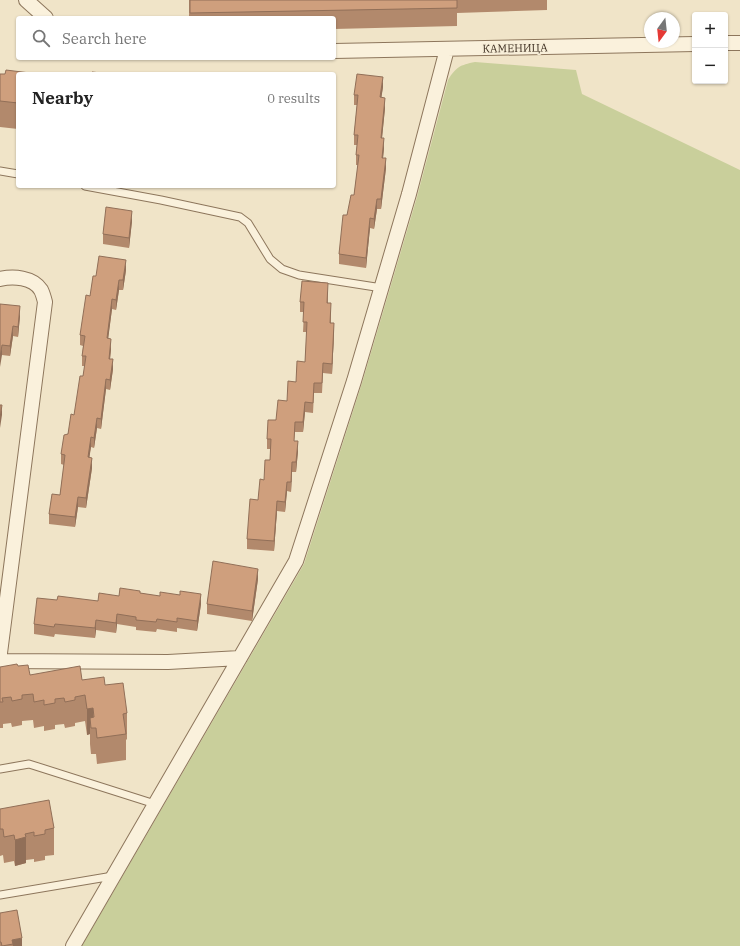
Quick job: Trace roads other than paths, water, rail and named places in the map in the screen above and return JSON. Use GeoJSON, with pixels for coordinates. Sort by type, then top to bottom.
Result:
{"type":"FeatureCollection","features":[{"type":"Feature","properties":{"kind":"street"},"geometry":{"type":"LineString","coordinates":[[26,0],[44,16]]}},
{"type":"Feature","properties":{"kind":"street"},"geometry":{"type":"LineString","coordinates":[[728,43],[740,43]]}},
{"type":"Feature","properties":{"kind":"street","name":"КАМЕНИЦА"},"geometry":{"type":"LineString","coordinates":[[336,51],[692,44]]}},
{"type":"Feature","properties":{"kind":"street"},"geometry":{"type":"LineString","coordinates":[[73,946],[296,561],[354,381],[410,194],[447,49]]}},
{"type":"Feature","properties":{"kind":"street"},"geometry":{"type":"LineString","coordinates":[[0,279],[9,277],[27,279],[40,289],[45,302],[0,653]]}},
{"type":"Feature","properties":{"kind":"street"},"geometry":{"type":"LineString","coordinates":[[0,661],[168,662],[240,658]]}},
{"type":"Feature","properties":{"kind":"lane"},"geometry":{"type":"LineString","coordinates":[[0,171],[16,174]]}},
{"type":"Feature","properties":{"kind":"lane"},"geometry":{"type":"LineString","coordinates":[[95,188],[240,217],[248,223],[270,259],[282,269],[298,275],[382,288]]}},
{"type":"Feature","properties":{"kind":"lane"},"geometry":{"type":"LineString","coordinates":[[0,768],[29,764],[155,804]]}},
{"type":"Feature","properties":{"kind":"lane"},"geometry":{"type":"LineString","coordinates":[[0,895],[114,876]]}}]}
